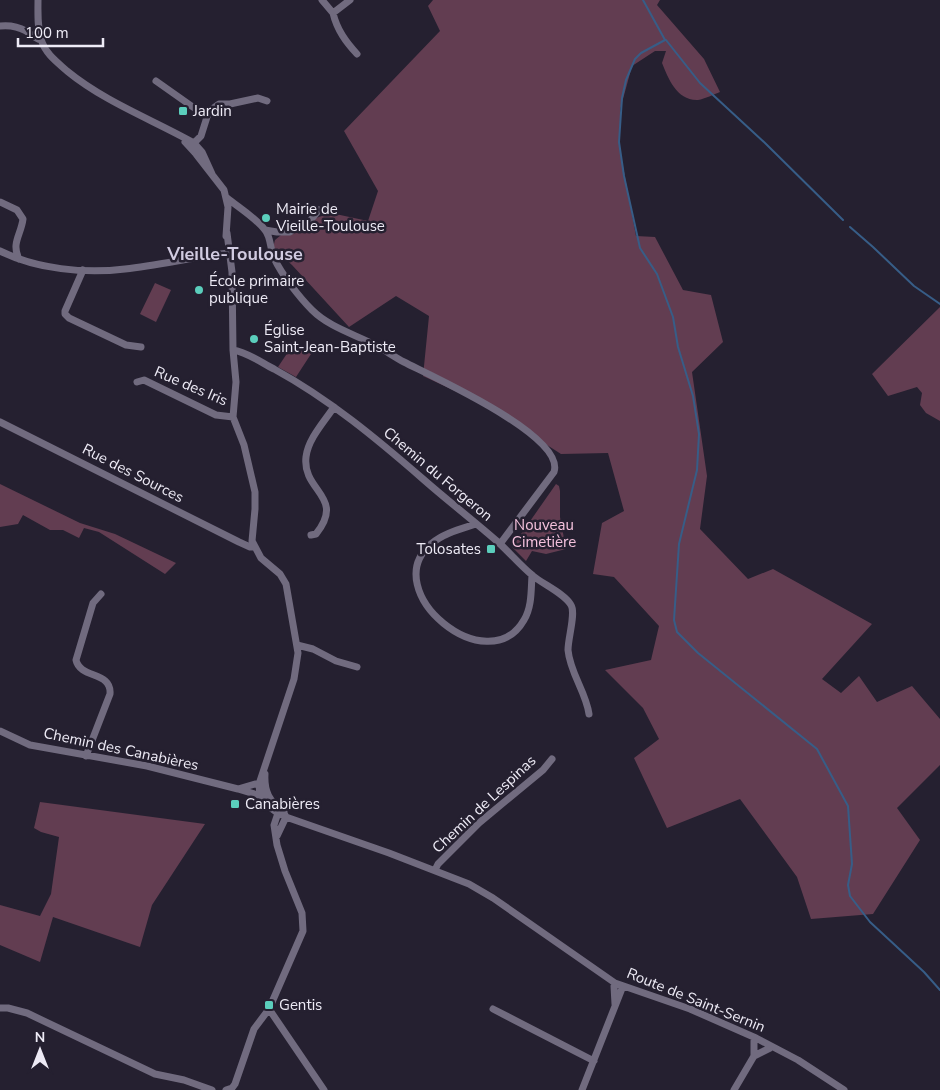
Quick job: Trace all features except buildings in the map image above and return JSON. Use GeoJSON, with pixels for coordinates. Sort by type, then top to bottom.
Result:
{"type":"FeatureCollection","features":[{"type":"Feature","properties":{"kind":"street"},"geometry":{"type":"LineString","coordinates":[[38,0],[40,40],[49,54],[74,76],[112,101],[175,134],[202,152],[212,174],[224,190],[227,198],[226,262],[231,279],[236,382],[232,417],[244,445],[255,492],[256,509],[252,536],[254,547],[261,558],[280,574],[286,584],[297,645],[294,679],[270,754],[262,789],[282,813],[277,836],[281,860],[299,903],[304,923],[301,938],[269,1009],[254,1029],[235,1084],[232,1088],[226,1090]]}},
{"type":"Feature","properties":{"kind":"street"},"geometry":{"type":"LineString","coordinates":[[322,0],[333,13],[338,29],[357,54]]}},
{"type":"Feature","properties":{"kind":"street"},"geometry":{"type":"LineString","coordinates":[[333,13],[350,0]]}},
{"type":"Feature","properties":{"kind":"street"},"geometry":{"type":"LineString","coordinates":[[0,26],[10,25],[26,31],[40,40]]}},
{"type":"Feature","properties":{"kind":"street"},"geometry":{"type":"LineString","coordinates":[[156,81],[207,117]]}},
{"type":"Feature","properties":{"kind":"street"},"geometry":{"type":"LineString","coordinates":[[192,145],[203,132],[207,117],[212,109],[219,104],[230,104],[258,98],[267,101]]}},
{"type":"Feature","properties":{"kind":"street"},"geometry":{"type":"LineString","coordinates":[[227,198],[265,230],[277,232],[290,232],[308,223],[319,210]]}},
{"type":"Feature","properties":{"kind":"street"},"geometry":{"type":"LineString","coordinates":[[0,202],[17,210],[23,219],[15,246],[19,259]]}},
{"type":"Feature","properties":{"kind":"street"},"geometry":{"type":"LineString","coordinates":[[265,230],[273,257],[279,268],[313,311],[333,325],[378,346],[401,361],[486,403],[529,433],[552,455],[555,467],[554,472],[500,544]]}},
{"type":"Feature","properties":{"kind":"street"},"geometry":{"type":"LineString","coordinates":[[2,252],[15,246]]}},
{"type":"Feature","properties":{"kind":"street"},"geometry":{"type":"LineString","coordinates":[[2,252],[19,259],[57,268],[83,270],[125,269],[227,253]]}},
{"type":"Feature","properties":{"kind":"street"},"geometry":{"type":"LineString","coordinates":[[83,270],[65,314],[69,318],[126,345],[141,347]]}},
{"type":"Feature","properties":{"kind":"street","name":"Chemin du Forgeron"},"geometry":{"type":"LineString","coordinates":[[233,350],[291,379],[334,407],[392,451],[500,544],[532,575],[572,606],[569,656],[578,685],[588,704],[589,714]]}},
{"type":"Feature","properties":{"kind":"street","name":"Rue des Iris"},"geometry":{"type":"LineString","coordinates":[[137,382],[144,380],[216,415],[232,417]]}},
{"type":"Feature","properties":{"kind":"street"},"geometry":{"type":"LineString","coordinates":[[311,535],[316,534],[326,520],[327,512],[323,497],[308,476],[305,460],[306,452],[334,407]]}},
{"type":"Feature","properties":{"kind":"street","name":"Rue des Sources"},"geometry":{"type":"LineString","coordinates":[[0,422],[239,542],[254,547]]}},
{"type":"Feature","properties":{"kind":"street"},"geometry":{"type":"LineString","coordinates":[[476,524],[446,535],[430,545],[418,563],[417,579],[422,597],[437,618],[451,630],[468,638],[485,641],[503,638],[518,628],[524,620],[529,609],[532,575]]}},
{"type":"Feature","properties":{"kind":"street"},"geometry":{"type":"LineString","coordinates":[[86,756],[110,694],[110,688],[109,683],[104,679],[80,669],[76,660],[92,603],[102,594]]}},
{"type":"Feature","properties":{"kind":"street"},"geometry":{"type":"LineString","coordinates":[[297,645],[313,649],[336,661],[357,667]]}},
{"type":"Feature","properties":{"kind":"street","name":"Chemin des Canabières"},"geometry":{"type":"LineString","coordinates":[[0,731],[30,745],[146,766],[254,794],[262,789]]}},
{"type":"Feature","properties":{"kind":"street","name":"Chemin de Lespinas"},"geometry":{"type":"LineString","coordinates":[[435,870],[438,864],[479,824],[543,770],[552,759]]}},
{"type":"Feature","properties":{"kind":"street","name":"Chemin des Canabières"},"geometry":{"type":"LineString","coordinates":[[238,789],[262,789]]}},
{"type":"Feature","properties":{"kind":"street","name":"Route de Saint-Sernin"},"geometry":{"type":"LineString","coordinates":[[282,813],[469,884],[493,898],[615,983],[690,1009],[756,1038],[798,1060],[844,1090]]}},
{"type":"Feature","properties":{"kind":"street"},"geometry":{"type":"LineString","coordinates":[[615,983],[615,1005]]}},
{"type":"Feature","properties":{"kind":"street"},"geometry":{"type":"LineString","coordinates":[[582,1090],[623,986]]}},
{"type":"Feature","properties":{"kind":"street"},"geometry":{"type":"LineString","coordinates":[[0,1008],[27,1013],[155,1074],[184,1080],[212,1090]]}},
{"type":"Feature","properties":{"kind":"street"},"geometry":{"type":"LineString","coordinates":[[269,1009],[324,1090]]}},
{"type":"Feature","properties":{"kind":"street"},"geometry":{"type":"LineString","coordinates":[[493,1009],[594,1061]]}},
{"type":"Feature","properties":{"kind":"street"},"geometry":{"type":"LineString","coordinates":[[734,1090],[754,1056],[754,1041],[756,1038]]}},
{"type":"Feature","properties":{"kind":"street"},"geometry":{"type":"LineString","coordinates":[[754,1056],[772,1046]]}},
{"type":"Feature","properties":{"kind":"green space"},"geometry":{"type":"Polygon","coordinates":[[[433,0],[660,0],[657,5],[704,59],[720,92],[698,100],[684,97],[670,82],[662,63],[666,51],[655,51],[632,66],[620,110],[620,150],[636,236],[655,237],[683,290],[711,295],[723,342],[692,372],[707,476],[700,529],[748,579],[773,569],[872,624],[822,679],[841,693],[859,676],[877,702],[912,686],[940,719],[940,765],[897,808],[920,840],[873,914],[811,919],[797,877],[740,799],[667,828],[634,758],[659,739],[643,708],[605,670],[651,660],[659,626],[614,577],[593,574],[602,523],[624,511],[608,453],[561,454],[483,404],[423,376],[429,316],[396,296],[349,327],[292,265],[273,248],[275,240],[292,226],[331,213],[368,221],[378,191],[344,131],[440,31],[428,6],[433,0]]]}},
{"type":"Feature","properties":{"kind":"green space"},"geometry":{"type":"Polygon","coordinates":[[[155,283],[171,290],[156,322],[140,314],[155,283]]]}},
{"type":"Feature","properties":{"kind":"green space"},"geometry":{"type":"Polygon","coordinates":[[[940,307],[940,421],[926,413],[920,405],[922,393],[917,387],[888,396],[872,374],[940,307]]]}},
{"type":"Feature","properties":{"kind":"green space"},"geometry":{"type":"Polygon","coordinates":[[[294,343],[311,354],[296,377],[278,367],[294,343]]]}},
{"type":"Feature","properties":{"kind":"green space"},"geometry":{"type":"Polygon","coordinates":[[[0,484],[80,523],[115,534],[176,563],[165,574],[99,532],[84,528],[79,538],[63,530],[50,530],[23,515],[18,524],[0,527],[0,484]]]}},
{"type":"Feature","properties":{"kind":"green space","name":"Nouveau Cimetière"},"geometry":{"type":"Polygon","coordinates":[[[556,484],[559,486],[560,491],[560,517],[566,549],[546,554],[532,551],[526,561],[512,547],[556,484]]]}},
{"type":"Feature","properties":{"kind":"green space"},"geometry":{"type":"Polygon","coordinates":[[[40,802],[205,824],[152,905],[140,947],[53,917],[40,962],[0,945],[0,905],[40,916],[51,894],[59,837],[34,828],[40,802]]]}},
{"type":"Feature","properties":{"kind":"waterway"},"geometry":{"type":"LineString","coordinates":[[643,0],[665,40],[641,53],[635,59],[626,80],[622,98],[619,142],[624,176],[640,248],[657,274],[673,317],[678,347],[693,396],[699,434],[697,470],[679,544],[674,620],[677,632],[698,653],[817,749],[848,806],[852,864],[848,885],[850,896],[870,922],[924,972],[940,990]]}},
{"type":"Feature","properties":{"kind":"waterway"},"geometry":{"type":"LineString","coordinates":[[666,40],[700,83],[765,143],[843,220]]}},
{"type":"Feature","properties":{"kind":"waterway"},"geometry":{"type":"LineString","coordinates":[[850,227],[914,286],[940,304]]}},
{"type":"Feature","properties":{"kind":"place","name":"Jardin"},"geometry":{"type":"Point","coordinates":[183,111]}},
{"type":"Feature","properties":{"kind":"place","name":"Mairie de Vieille-Toulouse"},"geometry":{"type":"Point","coordinates":[266,218]}},
{"type":"Feature","properties":{"kind":"place","name":"École primaire publique"},"geometry":{"type":"Point","coordinates":[199,290]}},
{"type":"Feature","properties":{"kind":"place","name":"Église Saint-Jean-Baptiste"},"geometry":{"type":"Point","coordinates":[254,339]}},
{"type":"Feature","properties":{"kind":"place","name":"Tolosates"},"geometry":{"type":"Point","coordinates":[491,549]}},
{"type":"Feature","properties":{"kind":"place","name":"Canabières"},"geometry":{"type":"Point","coordinates":[235,804]}},
{"type":"Feature","properties":{"kind":"place","name":"Gentis"},"geometry":{"type":"Point","coordinates":[269,1005]}},
{"type":"Feature","properties":{"kind":"district","name":"Vieille-Toulouse"},"geometry":{"type":"Point","coordinates":[235,254]}}]}
